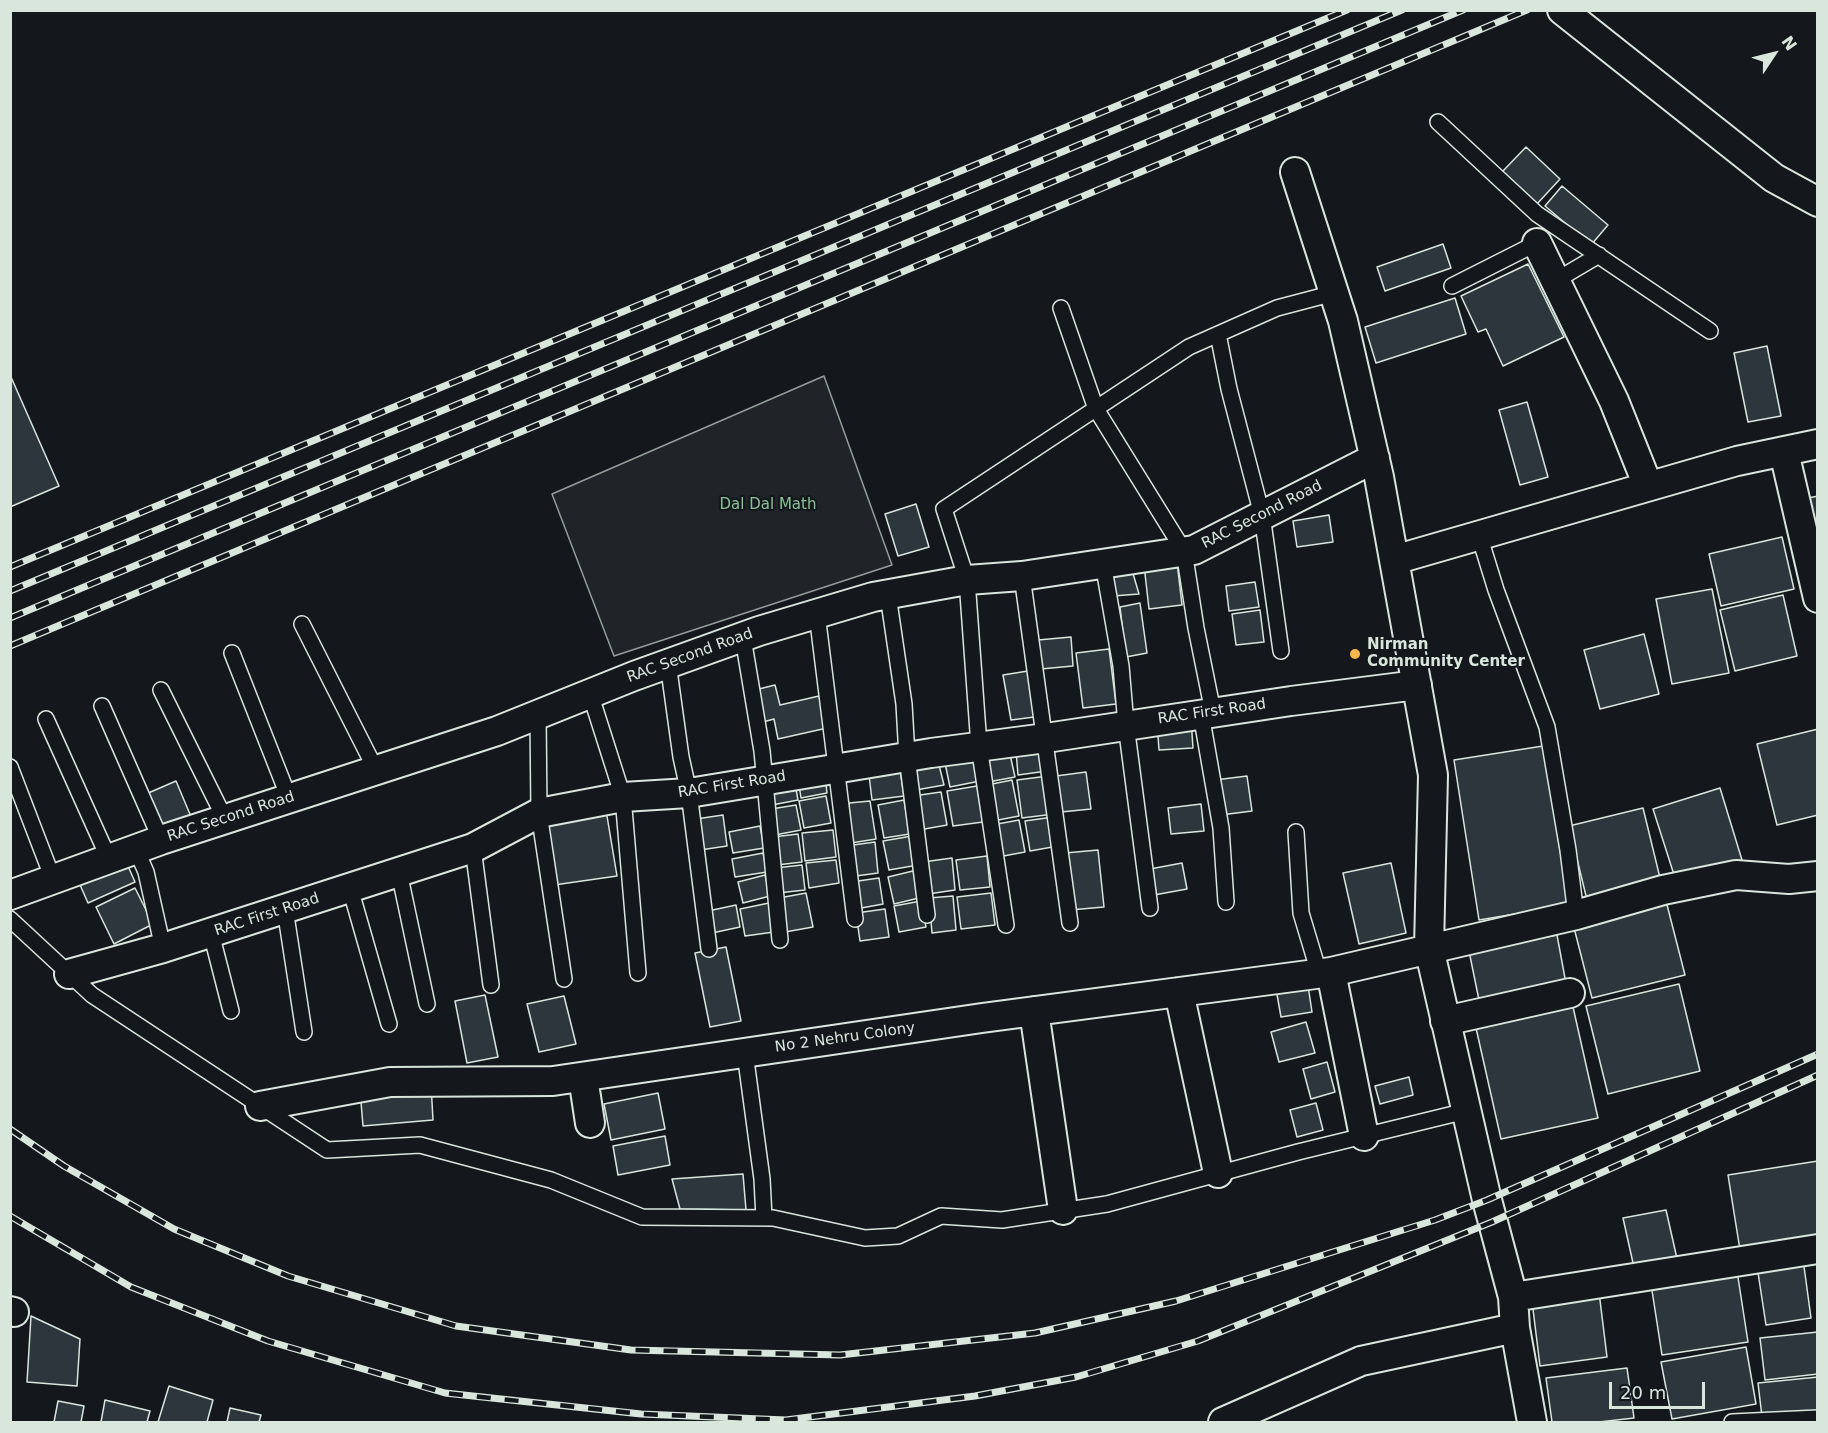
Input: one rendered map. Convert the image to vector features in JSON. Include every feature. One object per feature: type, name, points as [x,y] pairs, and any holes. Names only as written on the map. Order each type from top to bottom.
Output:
[{"type":"street","points":[[1562,10],[1774,178],[1818,202]]},
{"type":"street","points":[[1295,172],[1343,321],[1375,458],[1433,775],[1429,948],[1492,1222],[1513,1297],[1515,1328],[1532,1422]]},
{"type":"street","points":[[1537,243],[1614,402],[1648,486]]},
{"type":"street","points":[[1394,560],[1737,461],[1818,444]]},
{"type":"street","points":[[1784,452],[1818,598]]},
{"type":"street","name":"RAC Second Road","points":[[10,895],[149,844],[497,731],[668,663],[817,614],[888,594],[967,580],[1022,576],[1194,550],[1375,458]]},
{"type":"street","name":"RAC First Road","points":[[69,974],[163,948],[473,849],[539,813],[623,797],[689,793],[979,746],[1417,685]]},
{"type":"street","name":"No 2 Nehru Colony","points":[[260,1106],[390,1082],[553,1081],[1034,1011],[1325,972],[1576,915],[1663,890],[1736,875],[1789,879],[1818,876]]},
{"type":"street","points":[[1325,972],[1364,1136]]},
{"type":"street","points":[[1179,992],[1218,1173]]},
{"type":"street","points":[[1445,1021],[1570,993]]},
{"type":"street","points":[[1034,1011],[1063,1210]]},
{"type":"street","points":[[583,1077],[590,1123]]},
{"type":"street","points":[[1513,1297],[1818,1249]]},
{"type":"street","points":[[1223,1422],[1361,1361],[1515,1328]]},
{"type":"lane","points":[[1438,122],[1538,214],[1710,331]]},
{"type":"lane","points":[[1452,286],[1537,243]]},
{"type":"lane","points":[[1555,281],[1599,255]]},
{"type":"lane","points":[[1006,925],[979,746],[967,580],[944,509],[1189,347],[1277,308],[1334,293]]},
{"type":"lane","points":[[1061,308],[1096,409],[1184,551],[1221,828],[1226,902]]},
{"type":"lane","points":[[1218,334],[1229,388],[1262,515],[1281,651]]},
{"type":"lane","points":[[1479,535],[1496,590],[1546,727],[1568,850],[1576,915]]},
{"type":"lane","points":[[1103,563],[1121,666],[1126,725],[1150,909]]},
{"type":"lane","points":[[1022,576],[1070,923]]},
{"type":"lane","points":[[888,594],[904,704],[907,758],[927,915]]},
{"type":"lane","points":[[817,614],[855,919]]},
{"type":"lane","points":[[302,624],[376,770]]},
{"type":"lane","points":[[743,638],[762,751],[780,940]]},
{"type":"lane","points":[[232,653],[290,798]]},
{"type":"lane","points":[[668,663],[681,757],[689,793],[709,949]]},
{"type":"lane","points":[[161,690],[225,819]]},
{"type":"lane","points":[[590,693],[623,797],[638,973]]},
{"type":"lane","points":[[102,706],[149,844],[146,872],[163,948]]},
{"type":"lane","points":[[538,714],[539,813],[564,979]]},
{"type":"lane","points":[[46,719],[109,859]]},
{"type":"lane","points":[[10,767],[53,879]]},
{"type":"lane","points":[[1296,832],[1301,913],[1325,972]]},
{"type":"lane","points":[[473,849],[491,985]]},
{"type":"lane","points":[[399,872],[427,1004]]},
{"type":"lane","points":[[350,888],[389,1024]]},
{"type":"lane","points":[[285,909],[304,1032]]},
{"type":"lane","points":[[10,919],[92,995],[327,1150],[420,1145],[551,1180],[642,1217],[773,1218],[865,1238],[898,1236],[941,1216],[1002,1220],[1107,1204],[1218,1173],[1466,1111]]},
{"type":"lane","points":[[211,933],[231,1011]]},
{"type":"lane","points":[[745,1053],[762,1179],[764,1218]]},
{"type":"lane","points":[[1732,1422],[1818,1418]]},
{"type":"green space","name":"Dal Dal Math","points":[[824,376],[892,565],[614,656],[552,494]]},
{"type":"building","points":[[1526,147],[1560,179],[1536,205],[1502,172]]},
{"type":"building","points":[[1562,186],[1608,225],[1591,245],[1545,206]]},
{"type":"building","points":[[1443,244],[1451,268],[1385,291],[1377,267]]},
{"type":"building","points":[[1528,264],[1564,337],[1503,366],[1486,329],[1478,332],[1461,296]]},
{"type":"building","points":[[1455,298],[1466,334],[1376,363],[1365,327]]},
{"type":"building","points":[[1767,346],[1781,416],[1748,422],[1734,353]]},
{"type":"building","points":[[10,378],[59,486],[10,507]]},
{"type":"building","points":[[1527,402],[1548,477],[1520,485],[1499,410]]},
{"type":"building","points":[[1818,496],[1818,555],[1799,500]]},
{"type":"building","points":[[916,504],[929,547],[898,556],[885,514]]},
{"type":"building","points":[[1329,515],[1333,542],[1297,547],[1293,521]]},
{"type":"building","points":[[1782,537],[1794,589],[1721,606],[1709,554]]},
{"type":"building","points":[[1177,562],[1182,605],[1149,609],[1144,565]]},
{"type":"building","points":[[1132,570],[1139,594],[1113,596],[1112,571]]},
{"type":"building","points":[[1255,582],[1259,607],[1229,611],[1226,586]]},
{"type":"building","points":[[1712,589],[1729,673],[1672,684],[1656,599]]},
{"type":"building","points":[[1783,595],[1797,656],[1735,671],[1720,610]]},
{"type":"building","points":[[1140,603],[1147,653],[1126,657],[1120,607]]},
{"type":"building","points":[[1260,610],[1264,642],[1236,645],[1232,614]]},
{"type":"building","points":[[1644,634],[1659,694],[1600,709],[1584,650]]},
{"type":"building","points":[[1071,637],[1073,666],[1041,669],[1038,640]]},
{"type":"building","points":[[1109,649],[1116,704],[1083,708],[1076,653]]},
{"type":"building","points":[[1034,670],[1042,716],[1011,720],[1003,675]]},
{"type":"building","points":[[775,685],[780,705],[819,696],[827,728],[778,739],[774,719],[763,722],[755,690]]},
{"type":"building","points":[[1191,719],[1193,748],[1159,750],[1157,722]]},
{"type":"building","points":[[1818,729],[1818,815],[1777,825],[1757,744]]},
{"type":"building","points":[[1543,746],[1569,905],[1479,920],[1454,760]]},
{"type":"building","points":[[1044,747],[1047,771],[1018,775],[1016,751]]},
{"type":"building","points":[[1009,750],[1015,777],[988,782],[984,753]]},
{"type":"building","points":[[974,752],[980,781],[950,787],[944,758]]},
{"type":"building","points":[[937,757],[944,785],[916,790],[911,762]]},
{"type":"building","points":[[899,763],[904,796],[872,800],[868,767]]},
{"type":"building","points":[[1086,772],[1091,809],[1061,812],[1056,776]]},
{"type":"building","points":[[825,775],[827,793],[801,798],[798,779]]},
{"type":"building","points":[[1048,776],[1054,814],[1022,818],[1017,780]]},
{"type":"building","points":[[1247,776],[1252,811],[1221,815],[1215,780]]},
{"type":"building","points":[[794,778],[798,800],[772,805],[767,783]]},
{"type":"building","points":[[1012,780],[1019,816],[993,821],[987,785]]},
{"type":"building","points":[[176,781],[192,819],[163,832],[146,794]]},
{"type":"building","points":[[977,786],[983,822],[953,826],[947,791]]},
{"type":"building","points":[[1720,788],[1742,860],[1676,881],[1653,809]]},
{"type":"building","points":[[941,792],[947,825],[919,830],[913,796]]},
{"type":"building","points":[[826,796],[831,823],[804,828],[799,801]]},
{"type":"building","points":[[904,800],[910,834],[884,838],[878,805]]},
{"type":"building","points":[[870,801],[876,839],[851,843],[849,803]]},
{"type":"building","points":[[1201,804],[1204,831],[1171,834],[1168,808]]},
{"type":"building","points":[[796,805],[801,830],[775,835],[771,809]]},
{"type":"building","points":[[1643,808],[1661,882],[1587,900],[1569,826]]},
{"type":"building","points":[[606,810],[617,876],[554,885],[543,820]]},
{"type":"building","points":[[723,815],[727,846],[700,850],[696,819]]},
{"type":"building","points":[[1053,817],[1058,846],[1030,851],[1025,821]]},
{"type":"building","points":[[1019,820],[1025,852],[998,857],[992,825]]},
{"type":"building","points":[[760,826],[764,848],[733,853],[729,832]]},
{"type":"building","points":[[833,830],[836,857],[805,861],[802,833]]},
{"type":"building","points":[[798,834],[802,862],[777,865],[773,837]]},
{"type":"building","points":[[912,836],[918,865],[889,870],[883,841]]},
{"type":"building","points":[[875,842],[878,873],[856,876],[853,845]]},
{"type":"building","points":[[1098,850],[1104,907],[1070,910],[1065,853]]},
{"type":"building","points":[[763,853],[767,872],[735,877],[732,859]]},
{"type":"building","points":[[987,856],[990,887],[960,890],[956,860]]},
{"type":"building","points":[[124,857],[135,882],[88,903],[77,878]]},
{"type":"building","points":[[952,858],[955,890],[928,894],[923,862]]},
{"type":"building","points":[[836,860],[839,883],[809,888],[806,863]]},
{"type":"building","points":[[1182,863],[1187,889],[1154,895],[1150,869]]},
{"type":"building","points":[[1391,863],[1406,933],[1359,944],[1343,873]]},
{"type":"building","points":[[802,865],[805,890],[778,893],[775,868]]},
{"type":"building","points":[[917,870],[923,897],[894,904],[888,877]]},
{"type":"building","points":[[765,875],[770,896],[743,903],[738,882]]},
{"type":"building","points":[[879,878],[883,904],[856,909],[851,882]]},
{"type":"building","points":[[135,888],[153,924],[114,944],[96,907]]},
{"type":"building","points":[[806,893],[813,927],[785,932],[779,898]]},
{"type":"building","points":[[991,893],[995,925],[961,929],[957,897]]},
{"type":"building","points":[[953,896],[956,930],[932,933],[929,898]]},
{"type":"building","points":[[1665,897],[1685,975],[1592,998],[1572,920]]},
{"type":"building","points":[[921,901],[926,927],[899,932],[894,906]]},
{"type":"building","points":[[769,903],[774,932],[745,936],[740,909]]},
{"type":"building","points":[[736,905],[740,927],[712,933],[708,911]]},
{"type":"building","points":[[885,909],[889,937],[860,941],[856,913]]},
{"type":"building","points":[[1557,935],[1567,989],[1480,1005],[1469,951]]},
{"type":"building","points":[[726,947],[741,1021],[710,1027],[695,953]]},
{"type":"building","points":[[1307,979],[1312,1012],[1281,1017],[1275,983]]},
{"type":"building","points":[[1679,984],[1700,1071],[1608,1094],[1586,1006]]},
{"type":"building","points":[[485,995],[498,1057],[467,1063],[455,1001]]},
{"type":"building","points":[[564,996],[576,1044],[539,1052],[527,1004]]},
{"type":"building","points":[[1573,1007],[1598,1118],[1501,1139],[1476,1028]]},
{"type":"building","points":[[1306,1022],[1315,1053],[1279,1062],[1271,1032]]},
{"type":"building","points":[[1327,1062],[1335,1092],[1311,1099],[1303,1069]]},
{"type":"building","points":[[1409,1077],[1413,1095],[1380,1104],[1375,1086]]},
{"type":"building","points":[[431,1084],[433,1120],[363,1126],[360,1090]]},
{"type":"building","points":[[658,1093],[665,1129],[611,1140],[604,1104]]},
{"type":"building","points":[[1316,1103],[1323,1130],[1297,1137],[1290,1110]]},
{"type":"building","points":[[665,1136],[670,1165],[618,1175],[613,1146]]},
{"type":"building","points":[[1818,1161],[1818,1238],[1740,1250],[1728,1175]]},
{"type":"building","points":[[743,1174],[746,1210],[680,1209],[672,1179]]},
{"type":"building","points":[[1666,1210],[1678,1263],[1635,1272],[1623,1218]]},
{"type":"building","points":[[1803,1259],[1811,1318],[1766,1325],[1757,1266]]},
{"type":"building","points":[[1737,1271],[1748,1342],[1662,1355],[1651,1284]]},
{"type":"building","points":[[1599,1292],[1607,1357],[1540,1366],[1532,1301]]},
{"type":"building","points":[[31,1316],[80,1339],[77,1386],[27,1382]]},
{"type":"building","points":[[1818,1332],[1818,1374],[1765,1380],[1760,1338]]},
{"type":"building","points":[[1746,1347],[1756,1404],[1672,1419],[1661,1362]]},
{"type":"building","points":[[1627,1368],[1634,1418],[1599,1422],[1552,1422],[1546,1378]]},
{"type":"building","points":[[1818,1377],[1818,1411],[1762,1417],[1758,1383]]},
{"type":"building","points":[[169,1386],[213,1400],[207,1422],[158,1422]]},
{"type":"building","points":[[105,1400],[150,1411],[147,1422],[101,1422]]},
{"type":"building","points":[[58,1401],[84,1406],[81,1422],[54,1422]]},
{"type":"building","points":[[230,1408],[261,1415],[259,1422],[227,1422]]},
{"type":"railway","points":[[10,567],[1347,10]]},
{"type":"railway","points":[[10,591],[1402,10]]},
{"type":"railway","points":[[10,618],[1463,10]]},
{"type":"railway","points":[[10,646],[1527,10]]},
{"type":"railway","points":[[10,1129],[64,1166],[174,1229],[288,1276],[456,1326],[631,1350],[840,1355],[1035,1333],[1176,1301],[1435,1220],[1487,1200],[1818,1054]]},
{"type":"railway","points":[[10,1216],[131,1287],[268,1341],[445,1393],[641,1414],[786,1420],[975,1396],[1076,1377],[1198,1341],[1492,1222],[1818,1075]]},
{"type":"place","name":"Nirman Community Center","points":[[1355,654]]}]
